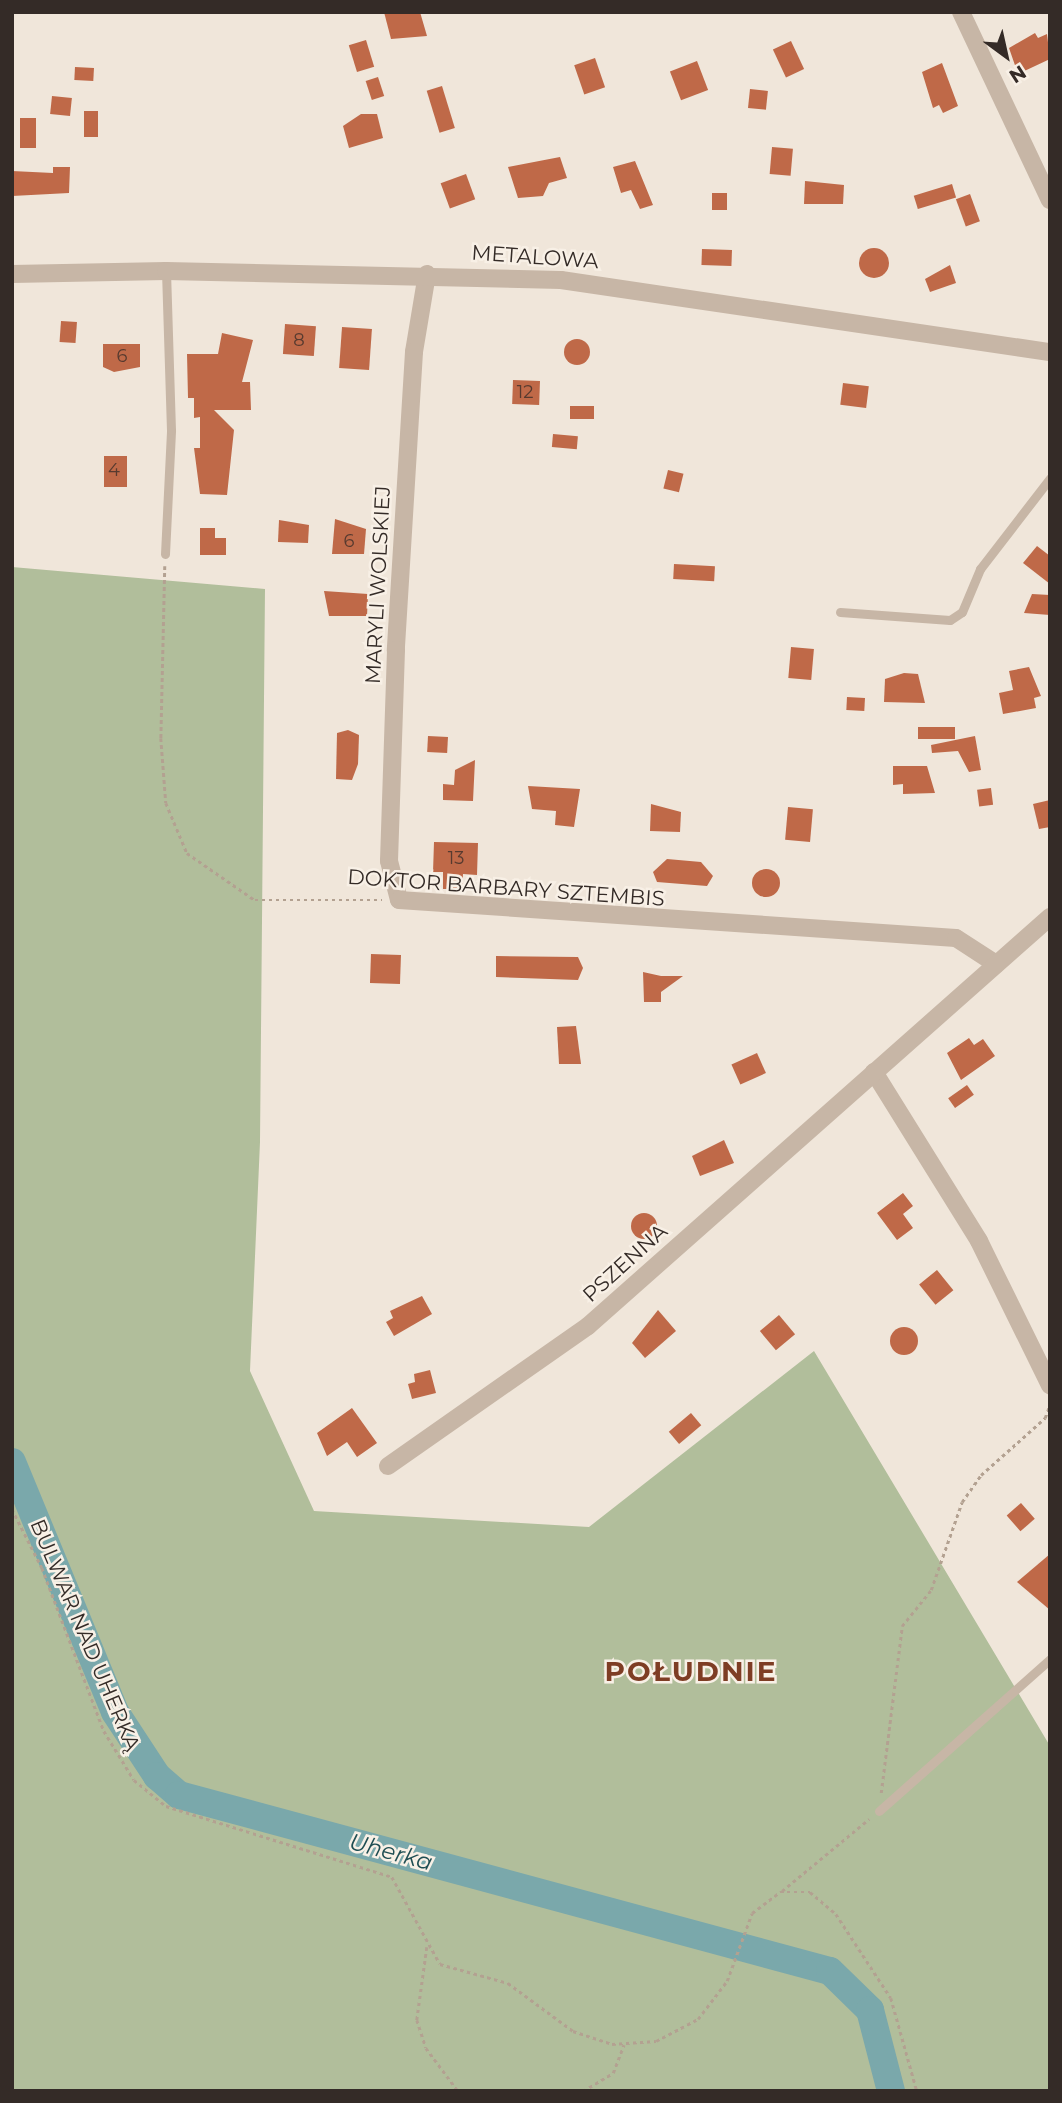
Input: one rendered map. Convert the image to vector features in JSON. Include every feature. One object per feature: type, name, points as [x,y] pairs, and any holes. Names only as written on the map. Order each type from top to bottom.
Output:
[{"type":"street","points":[[961,12],[1050,200]]},
{"type":"street","name":"METALOWA","points":[[12,274],[166,271],[427,274],[611,284],[1050,352]]},
{"type":"street","name":"MARYLI WOLSKIEJ","points":[[399,900],[389,861],[396,650],[414,352],[427,274]]},
{"type":"street","name":"DOKTOR BARBARY SZTEMBIS","points":[[399,900],[956,938],[996,964]]},
{"type":"street","name":"PSZENNA","points":[[388,1466],[588,1326],[1050,917]]},
{"type":"street","points":[[874,1072],[979,1241],[1050,1385]]},
{"type":"lane","points":[[165,554],[171,430],[166,271]]},
{"type":"lane","points":[[840,612],[950,620],[962,612],[980,569],[1050,478]]},
{"type":"lane","points":[[879,1811],[1050,1659]]},
{"type":"path","name":"DOKTOR BARBARY SZTEMBIS","points":[[165,554],[161,738],[166,803],[187,853],[255,901],[399,900]]},
{"type":"path","points":[[879,1811],[902,1626],[931,1590],[962,1502],[981,1475],[1045,1418],[1050,1404]]},
{"type":"path","name":"BULWAR NAD UHERKĄ","points":[[12,1509],[38,1558],[104,1731],[134,1780],[166,1806],[199,1820],[391,1877],[408,1897],[427,1947],[450,1968],[522,1990],[584,2037],[624,2045],[656,2041],[698,2019],[738,1958],[752,1913],[879,1811]]},
{"type":"path","points":[[780,1892],[810,1892],[836,1914],[891,1998],[917,2091]]},
{"type":"path","points":[[427,1947],[417,2020],[426,2048],[458,2091]]},
{"type":"path","points":[[583,2091],[613,2073],[624,2045]]},
{"type":"green space","points":[[12,567],[265,589],[260,1142],[250,1371],[314,1511],[589,1527],[814,1351],[1050,1746],[1050,2091],[12,2091]]},
{"type":"building","points":[[384,12],[420,12],[427,36],[391,39]]},
{"type":"building","points":[[1035,33],[1038,38],[1047,34],[1050,59],[1018,74],[1009,48]]},
{"type":"building","points":[[366,40],[374,67],[357,72],[349,45]]},
{"type":"building","points":[[791,41],[804,69],[786,78],[773,49]]},
{"type":"building","points":[[595,58],[605,87],[584,94],[574,65]]},
{"type":"building","points":[[697,61],[708,90],[681,100],[670,71]]},
{"type":"building","points":[[942,63],[958,106],[943,113],[939,105],[933,108],[922,72]]},
{"type":"building","points":[[75,67],[94,68],[93,81],[74,80]]},
{"type":"building","points":[[378,77],[384,96],[372,100],[366,81]]},
{"type":"building","points":[[442,86],[455,128],[440,133],[427,91]]},
{"type":"building","points":[[750,89],[768,91],[766,110],[748,108]]},
{"type":"building","points":[[52,96],[72,98],[70,116],[50,114]]},
{"type":"building","points":[[84,111],[98,111],[98,137],[84,137]]},
{"type":"building","points":[[361,114],[377,114],[383,138],[349,148],[343,126]]},
{"type":"building","points":[[20,118],[36,118],[36,148],[20,148]]},
{"type":"building","points":[[772,147],[793,149],[791,176],[770,174]]},
{"type":"building","points":[[560,157],[567,178],[549,183],[543,196],[518,198],[508,167]]},
{"type":"building","points":[[635,161],[653,205],[640,209],[631,190],[621,193],[613,167]]},
{"type":"building","points":[[53,167],[70,167],[69,193],[12,196],[12,171],[53,173]]},
{"type":"building","points":[[466,174],[475,199],[450,209],[441,183]]},
{"type":"building","points":[[805,181],[844,185],[843,204],[804,204]]},
{"type":"building","points":[[952,184],[956,197],[918,209],[914,196]]},
{"type":"building","points":[[712,193],[727,193],[727,210],[712,210]]},
{"type":"building","points":[[970,194],[980,221],[966,226],[956,199]]},
{"type":"building","points":[[874,248],[885,252],[889,263],[885,274],[874,278],[863,274],[859,263],[863,252]]},
{"type":"building","points":[[702,249],[732,250],[731,266],[701,265]]},
{"type":"building","points":[[950,265],[956,283],[930,292],[925,279]]},
{"type":"building","points":[[61,321],[77,322],[75,343],[60,342]]},
{"type":"building","points":[[285,324],[316,326],[314,356],[283,354]]},
{"type":"building","points":[[342,327],[372,329],[369,370],[339,368]]},
{"type":"building","points":[[222,333],[253,340],[242,382],[250,382],[251,410],[214,410],[234,430],[227,495],[200,494],[194,448],[200,448],[200,417],[194,418],[194,398],[188,398],[187,354],[218,354]]},
{"type":"building","points":[[577,339],[586,343],[590,352],[586,361],[577,365],[568,361],[564,352],[568,343]]},
{"type":"building","points":[[103,344],[140,344],[140,367],[114,372],[103,367]]},
{"type":"building","points":[[513,380],[540,381],[539,405],[512,404]]},
{"type":"building","points":[[843,383],[869,386],[866,408],[840,405]]},
{"type":"building","points":[[570,406],[594,406],[594,419],[570,419]]},
{"type":"building","points":[[553,434],[578,436],[577,449],[552,447]]},
{"type":"building","points":[[104,456],[127,456],[127,487],[104,487]]},
{"type":"building","points":[[668,470],[684,474],[679,492],[663,488]]},
{"type":"building","points":[[335,519],[366,529],[364,554],[332,554]]},
{"type":"building","points":[[279,520],[309,525],[308,543],[278,542]]},
{"type":"building","points":[[200,528],[215,528],[215,538],[226,538],[226,555],[200,555]]},
{"type":"building","points":[[1037,546],[1050,556],[1050,584],[1023,563]]},
{"type":"building","points":[[674,564],[715,566],[714,581],[673,579]]},
{"type":"building","points":[[324,591],[368,594],[367,616],[329,616]]},
{"type":"building","points":[[1032,594],[1050,595],[1050,615],[1024,613]]},
{"type":"building","points":[[791,647],[814,649],[811,680],[788,678]]},
{"type":"building","points":[[1029,667],[1041,696],[1034,698],[1036,708],[1003,714],[999,693],[1013,690],[1009,671]]},
{"type":"building","points":[[904,673],[918,674],[925,703],[884,702],[885,679]]},
{"type":"building","points":[[847,697],[865,698],[864,711],[846,710]]},
{"type":"building","points":[[918,727],[955,727],[955,739],[918,739]]},
{"type":"building","points":[[348,730],[359,735],[358,764],[352,780],[336,779],[337,733]]},
{"type":"building","points":[[428,736],[448,737],[447,753],[427,752]]},
{"type":"building","points":[[975,736],[981,770],[969,772],[958,751],[932,753],[931,745]]},
{"type":"building","points":[[475,760],[473,801],[443,800],[443,784],[454,785],[455,770]]},
{"type":"building","points":[[893,766],[927,766],[935,793],[903,794],[903,784],[893,785]]},
{"type":"building","points":[[528,786],[580,789],[574,827],[555,825],[556,811],[532,809]]},
{"type":"building","points":[[991,788],[993,805],[979,807],[977,790]]},
{"type":"building","points":[[1050,800],[1050,827],[1039,829],[1033,804]]},
{"type":"building","points":[[651,804],[681,812],[680,832],[650,831]]},
{"type":"building","points":[[788,807],[813,809],[810,842],[785,840]]},
{"type":"building","points":[[434,842],[478,843],[477,875],[463,874],[462,889],[443,889],[443,872],[433,872]]},
{"type":"building","points":[[667,859],[701,862],[713,876],[707,886],[657,882],[653,872]]},
{"type":"building","points":[[766,869],[776,873],[780,883],[776,893],[766,897],[756,893],[752,883],[756,873]]},
{"type":"building","points":[[371,954],[401,955],[400,984],[370,983]]},
{"type":"building","points":[[496,956],[578,957],[583,968],[578,980],[496,977]]},
{"type":"building","points":[[643,972],[661,976],[683,976],[661,992],[661,1002],[644,1002]]},
{"type":"building","points":[[576,1026],[581,1064],[559,1064],[557,1027]]},
{"type":"building","points":[[969,1038],[974,1045],[983,1039],[995,1056],[961,1080],[947,1053]]},
{"type":"building","points":[[757,1053],[766,1073],[740,1084],[731,1064]]},
{"type":"building","points":[[967,1085],[974,1095],[955,1108],[948,1098]]},
{"type":"building","points":[[724,1140],[734,1163],[700,1176],[692,1156]]},
{"type":"building","points":[[903,1193],[913,1206],[903,1214],[913,1228],[897,1240],[877,1213]]},
{"type":"building","points":[[644,1213],[653,1217],[657,1226],[653,1235],[644,1239],[635,1235],[631,1226],[635,1217]]},
{"type":"building","points":[[937,1270],[953,1290],[935,1305],[919,1284]]},
{"type":"building","points":[[422,1296],[432,1314],[394,1336],[386,1322],[393,1318],[390,1311]]},
{"type":"building","points":[[658,1310],[676,1331],[645,1358],[632,1343]]},
{"type":"building","points":[[779,1315],[795,1334],[776,1350],[760,1331]]},
{"type":"building","points":[[904,1327],[914,1331],[918,1341],[914,1351],[904,1355],[894,1351],[890,1341],[894,1331]]},
{"type":"building","points":[[430,1370],[436,1393],[412,1399],[408,1384],[415,1382],[414,1374]]},
{"type":"building","points":[[352,1408],[377,1443],[357,1457],[347,1442],[327,1456],[317,1433]]},
{"type":"building","points":[[691,1413],[701,1425],[679,1444],[669,1432]]},
{"type":"building","points":[[1021,1503],[1035,1519],[1020,1531],[1007,1515]]},
{"type":"building","points":[[1050,1554],[1050,1610],[1017,1582]]},
{"type":"waterway","name":"Uherka","points":[[12,1462],[115,1712],[157,1776],[179,1795],[830,1971],[870,2010],[891,2091]]},
{"type":"district","name":"POŁUDNIE","points":[[691,1671]]}]
